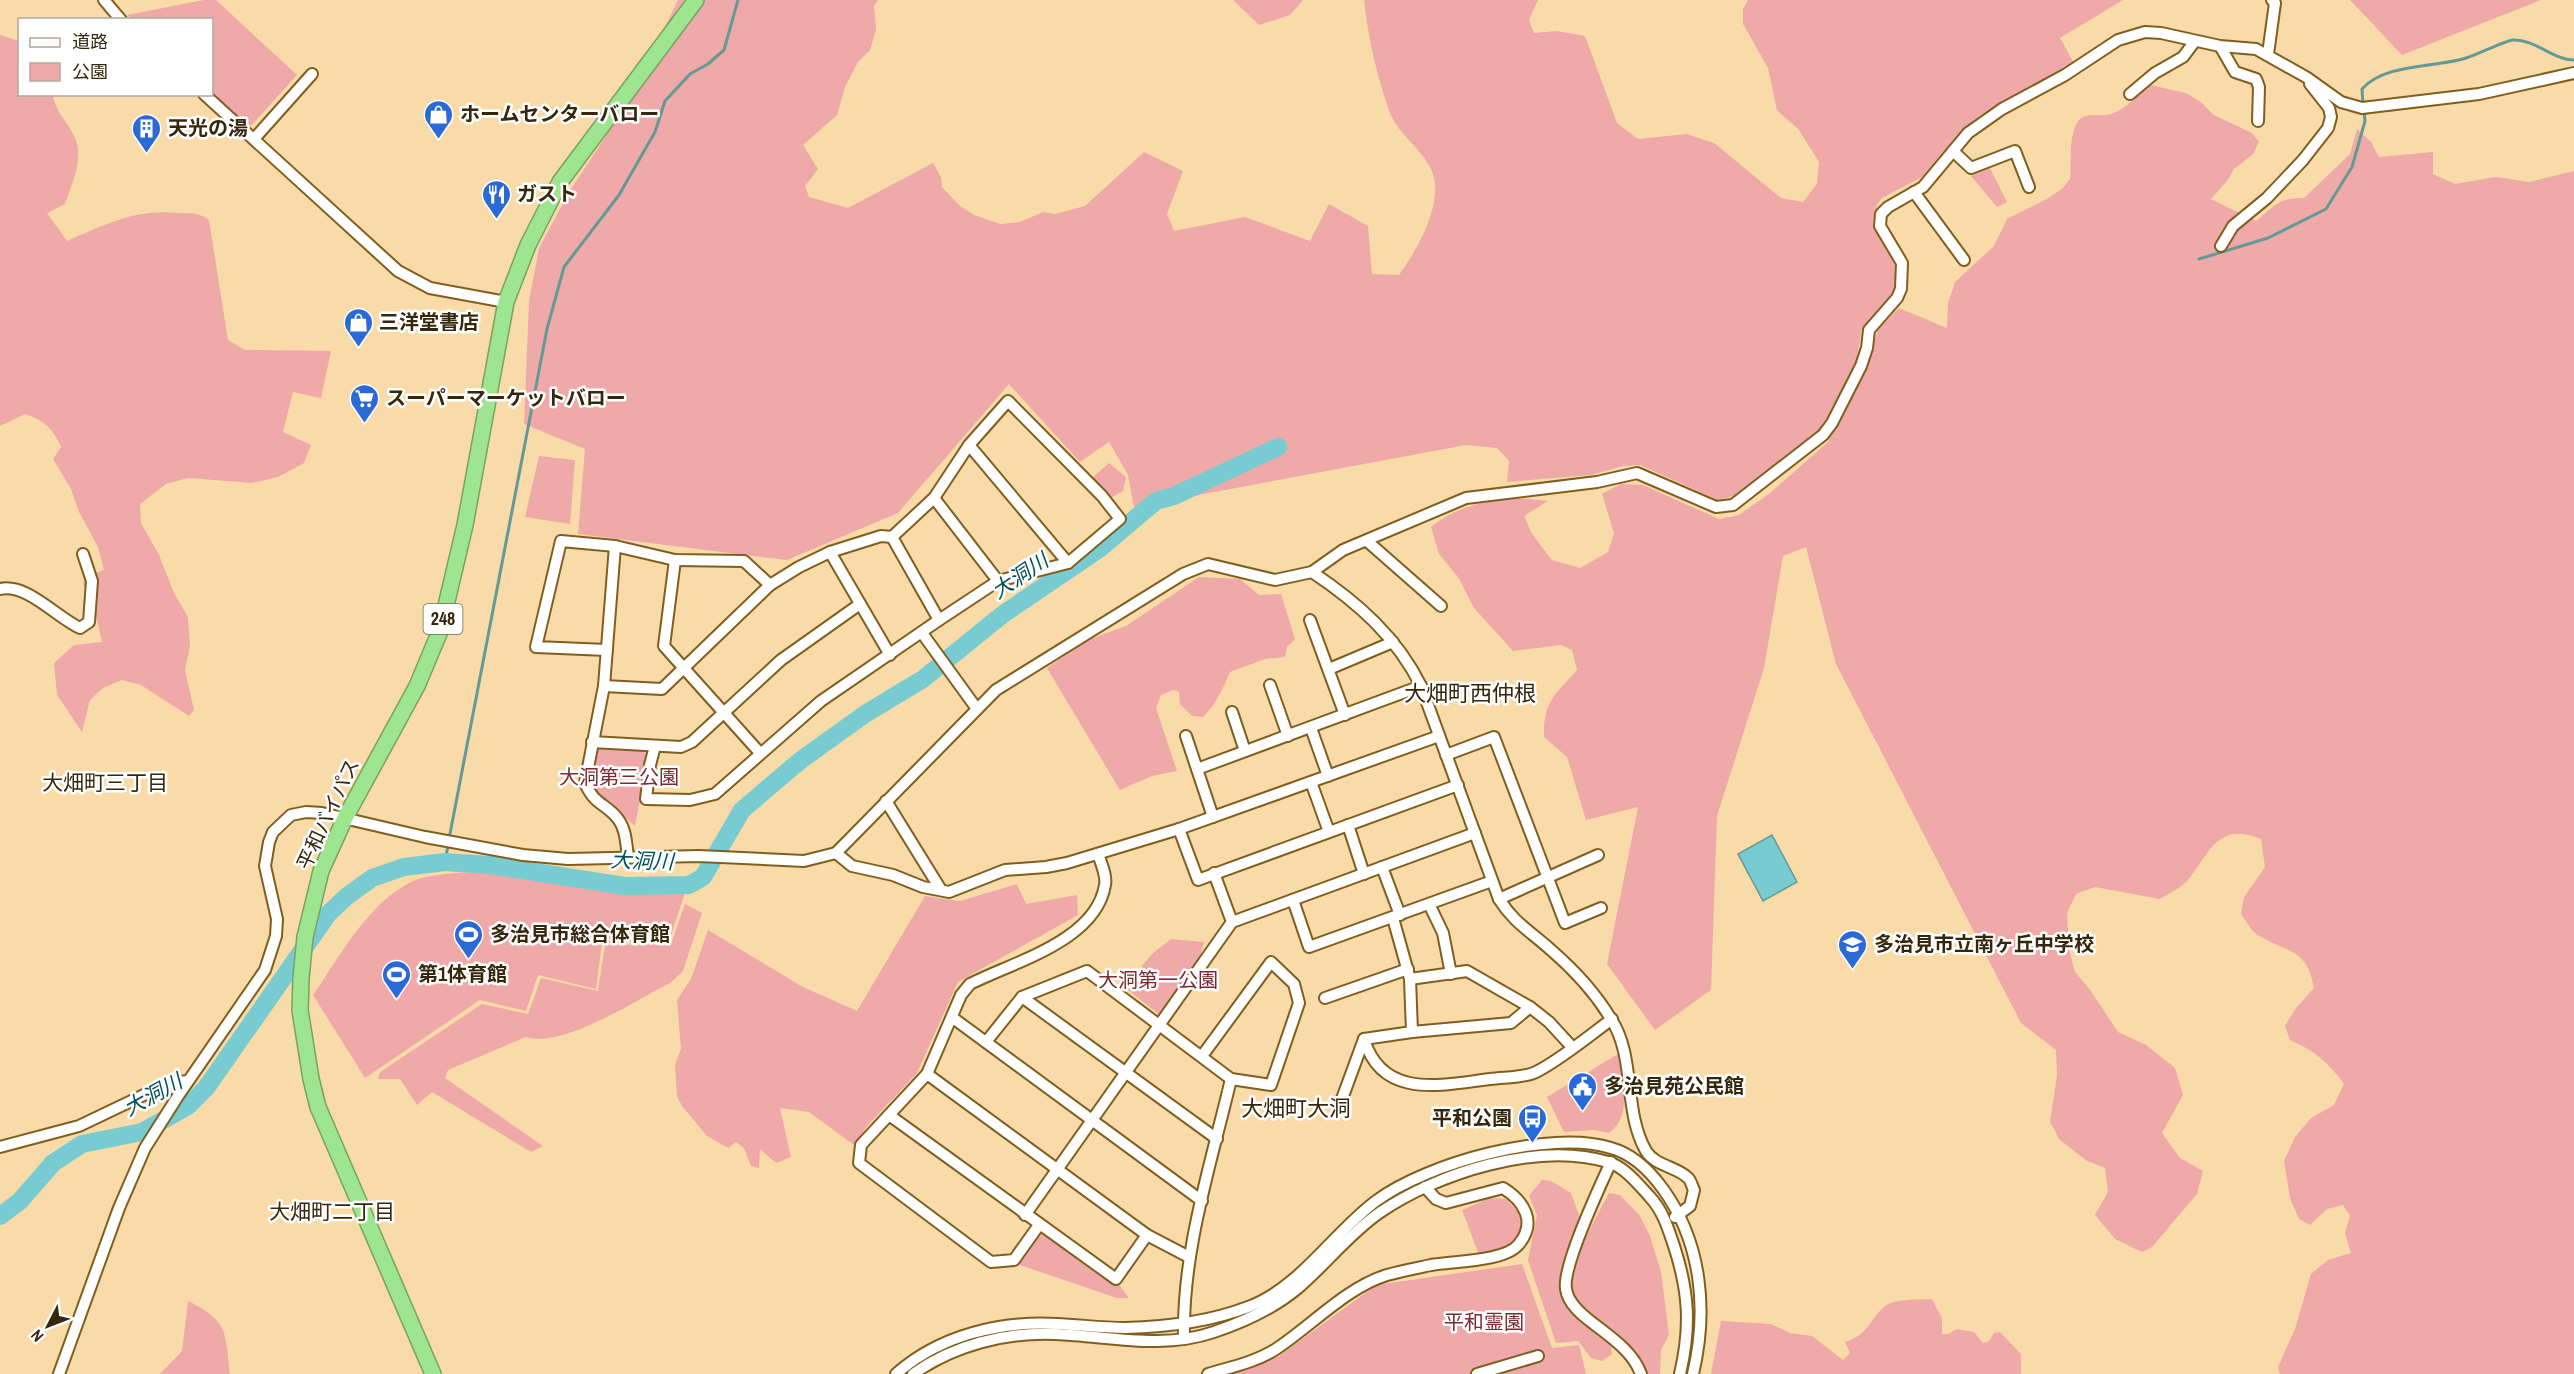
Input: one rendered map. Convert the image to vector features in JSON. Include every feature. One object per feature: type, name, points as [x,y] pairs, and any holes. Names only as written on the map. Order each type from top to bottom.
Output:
[{"type":"highway","name":"248","points":[[506,302],[528,245],[560,182],[696,0]]},
{"type":"highway","name":"平和バイパス","points":[[433,1374],[318,1107],[300,1010],[301,978],[311,913],[321,871],[345,818],[417,686],[440,631],[465,525],[506,302]]},
{"type":"street","points":[[2268,54],[2275,3],[2272,0]]},
{"type":"street","points":[[106,3],[119,18]]},
{"type":"street","points":[[59,1374],[119,1208],[145,1148],[265,970],[276,936],[277,919],[265,866],[268,842],[273,832],[291,815],[306,812],[345,818],[425,837],[523,855],[568,859],[699,856],[804,861],[836,853],[996,690],[1183,574],[1208,564],[1275,580],[1312,572],[1343,550],[1466,498],[1597,482],[1631,473],[1638,473],[1716,507],[1733,505],[1810,447],[1832,423],[1861,366],[1867,348],[1869,330],[1897,298],[1901,289],[1902,263],[1880,225],[1881,214],[1887,207],[1923,187],[1968,133],[2002,109],[2066,75],[2118,40],[2153,33],[2220,46],[2256,49],[2306,77],[2340,102],[2362,108],[2479,94],[2574,73]]},
{"type":"street","points":[[2130,94],[2155,73],[2183,57],[2195,41]]},
{"type":"street","points":[[2220,46],[2235,72],[2256,80],[2259,87],[2258,121]]},
{"type":"street","points":[[254,139],[312,75]]},
{"type":"street","points":[[2221,246],[2233,226],[2274,190],[2303,160],[2328,128],[2331,117],[2329,108],[2312,89],[2306,77]]},
{"type":"street","points":[[206,96],[398,271],[430,288],[506,302]]},
{"type":"street","points":[[1953,152],[1971,168],[2015,151],[2029,187]]},
{"type":"street","points":[[1914,192],[1964,260]]},
{"type":"street","points":[[604,686],[662,689],[770,585],[830,552],[881,536],[892,537],[934,498],[969,445],[1008,401],[1102,496],[1120,519],[1068,563],[998,581],[939,620],[821,701],[715,794],[690,800],[646,799],[655,746]]},
{"type":"street","points":[[969,445],[1068,563]]},
{"type":"street","points":[[934,498],[998,581]]},
{"type":"street","points":[[892,537],[939,620]]},
{"type":"street","points":[[607,650],[536,647],[561,541],[615,546],[675,560],[744,561],[770,585]]},
{"type":"street","points":[[1367,541],[1441,606]]},
{"type":"street","points":[[615,546],[604,686],[585,783],[590,796],[618,818],[625,833],[628,856]]},
{"type":"street","points":[[830,552],[890,655]]},
{"type":"street","points":[[0,589],[12,586],[34,598],[64,621],[80,628],[89,622],[92,581],[83,554]]},
{"type":"street","points":[[675,560],[664,646],[760,753]]},
{"type":"street","points":[[1312,572],[1360,608],[1409,661],[1421,686],[1499,899],[1511,917],[1551,950],[1582,982],[1612,1019],[1621,1042],[1638,1134],[1647,1153],[1666,1167],[1688,1178],[1694,1190],[1690,1206],[1667,1224]]},
{"type":"street","points":[[592,742],[681,747],[692,742],[781,660],[860,604]]},
{"type":"street","points":[[1310,620],[1345,715]]},
{"type":"street","points":[[922,633],[977,709]]},
{"type":"street","points":[[1329,669],[1393,642]]},
{"type":"street","points":[[1270,685],[1288,736]]},
{"type":"street","points":[[1197,769],[1421,686]]},
{"type":"street","points":[[1232,712],[1245,751]]},
{"type":"street","points":[[1311,728],[1328,776]]},
{"type":"street","points":[[1186,736],[1213,817]]},
{"type":"street","points":[[836,853],[852,866],[893,875],[923,887],[949,892],[1005,870],[1046,867],[1179,829],[1438,736]]},
{"type":"street","points":[[1446,755],[1494,736],[1565,923],[1601,908]]},
{"type":"street","points":[[1311,782],[1329,832]]},
{"type":"street","points":[[1179,829],[1198,880],[1458,785]]},
{"type":"street","points":[[886,801],[941,890]]},
{"type":"street","points":[[1348,825],[1364,874]]},
{"type":"street","points":[[1025,1215],[1232,922],[1475,833]]},
{"type":"street","points":[[1039,1225],[1014,1260],[991,1262],[859,1163],[861,1145],[927,1074],[961,995],[970,984],[1050,947],[1095,913],[1106,883],[1098,854]]},
{"type":"street","points":[[1499,899],[1598,855]]},
{"type":"street","points":[[1382,867],[1397,917],[1409,974],[1412,1032]]},
{"type":"street","points":[[1214,873],[1232,922]]},
{"type":"street","points":[[1293,900],[1310,947],[1397,917],[1492,880]]},
{"type":"street","points":[[1429,904],[1443,933],[1451,974]]},
{"type":"street","points":[[986,1042],[1022,997],[1087,972],[1231,1079],[1271,1085],[1299,1003],[1294,984],[1271,962],[1202,1056]]},
{"type":"street","points":[[1325,998],[1409,974],[1451,974],[1467,971],[1530,1007],[1549,1022],[1572,1047]]},
{"type":"street","points":[[1022,997],[1217,1139]]},
{"type":"street","points":[[1364,1039],[1511,1023],[1520,1018],[1530,1007]]},
{"type":"street","points":[[953,1018],[1202,1201]]},
{"type":"street","points":[[1364,1039],[1368,1052],[1382,1068],[1397,1080],[1414,1086],[1534,1074],[1612,1019]]},
{"type":"street","points":[[1339,1107],[1364,1039]]},
{"type":"street","points":[[927,1074],[1147,1236],[1189,1257]]},
{"type":"street","points":[[1184,1340],[1183,1304],[1189,1257],[1231,1079]]},
{"type":"street","points":[[0,1147],[79,1126],[169,1083],[188,1081]]},
{"type":"street","points":[[889,1114],[1116,1279],[1147,1236]]},
{"type":"street","points":[[896,1374],[930,1351],[956,1339],[981,1330],[1006,1325],[1056,1324],[1123,1328],[1184,1324],[1250,1306],[1273,1294],[1298,1274],[1353,1220],[1378,1199],[1400,1186],[1454,1162],[1505,1150],[1582,1143],[1610,1147],[1628,1155],[1648,1170],[1679,1214],[1695,1258],[1701,1290],[1700,1345],[1693,1374]]},
{"type":"street","points":[[913,1374],[928,1363],[955,1351],[979,1342],[1006,1336],[1055,1334],[1121,1341],[1184,1340],[1213,1333],[1272,1306],[1298,1288],[1378,1214],[1425,1187],[1471,1169],[1514,1160],[1549,1156],[1580,1157],[1611,1162],[1633,1179],[1657,1204],[1667,1224],[1687,1294],[1686,1350],[1680,1374]]},
{"type":"street","points":[[1611,1162],[1591,1204],[1569,1267],[1566,1290],[1580,1314],[1626,1350],[1638,1365],[1641,1374]]},
{"type":"street","points":[[1208,1374],[1251,1361],[1275,1350],[1365,1284],[1386,1276],[1431,1265],[1498,1256],[1518,1246],[1528,1231],[1527,1211],[1516,1197],[1503,1188],[1446,1203],[1436,1199],[1425,1187]]},
{"type":"street","points":[[1477,1374],[1538,1356]]},
{"type":"green space","points":[[204,0],[216,0],[297,75],[249,128],[213,94],[213,18],[132,18],[127,15]]},
{"type":"green space","points":[[678,0],[878,0],[874,6],[876,30],[870,50],[858,62],[845,87],[837,115],[803,145],[818,169],[805,186],[809,197],[848,208],[933,163],[941,177],[942,187],[960,206],[974,215],[1000,224],[1020,222],[1043,212],[1055,214],[1085,206],[1144,152],[1183,171],[1167,214],[1174,231],[1245,217],[1310,241],[1329,204],[1368,226],[1372,274],[1399,275],[1414,252],[1427,225],[1435,196],[1435,182],[1427,161],[1398,128],[1390,113],[1374,57],[1364,0],[1538,0],[1529,20],[1534,33],[1557,31],[1585,36],[1617,123],[1638,139],[1687,134],[1714,143],[1781,198],[1803,202],[1817,184],[1819,162],[1799,130],[1777,110],[1768,68],[1743,24],[1743,9],[1748,0],[2123,0],[2060,38],[2075,65],[1982,114],[1958,134],[1922,177],[1882,198],[1877,205],[1874,218],[1896,268],[1895,289],[1887,303],[1861,331],[1857,360],[1833,409],[1818,431],[1805,445],[1738,495],[1718,500],[1640,465],[1623,466],[1591,475],[1507,482],[1509,461],[1497,448],[1466,445],[1134,507],[1128,475],[1109,442],[1080,462],[1009,384],[898,513],[787,560],[578,534],[585,449],[524,424],[529,301],[539,248],[569,192],[629,101]]},
{"type":"green space","points":[[1233,0],[1303,0],[1290,15],[1259,25]]},
{"type":"green space","points":[[2350,0],[2541,0],[2402,55]]},
{"type":"green space","points":[[0,35],[18,41],[18,96],[53,96],[54,102],[72,131],[77,144],[77,167],[65,204],[47,213],[67,241],[121,219],[148,213],[191,213],[202,216],[209,220],[228,340],[245,350],[331,351],[321,398],[293,392],[283,432],[311,445],[304,463],[278,477],[252,483],[188,478],[166,484],[140,504],[141,523],[188,617],[190,646],[185,670],[194,710],[189,716],[141,685],[122,680],[103,688],[90,700],[82,732],[57,695],[54,663],[74,645],[102,642],[96,615],[83,584],[85,577],[104,570],[98,547],[79,512],[71,489],[53,459],[61,447],[55,435],[42,422],[25,414],[0,426]]},
{"type":"green space","points":[[2150,85],[2186,93],[2201,102],[2214,115],[2252,133],[2259,142],[2253,154],[2234,169],[2211,199],[2256,221],[2282,201],[2304,198],[2350,154],[2357,129],[2371,142],[2379,157],[2433,152],[2433,174],[2455,184],[2496,177],[2529,182],[2574,171],[2574,1374],[2280,1374],[2278,1367],[2295,1329],[2311,1274],[2328,1260],[2351,1253],[2345,1233],[2350,1216],[2343,1205],[2327,1209],[2310,1225],[2299,1219],[2290,1198],[2284,1161],[2295,1137],[2311,1118],[2334,1105],[2344,1084],[2320,1058],[2290,1040],[2285,1026],[2296,1008],[2314,988],[2307,966],[2301,959],[2256,934],[2241,914],[2244,897],[2265,867],[2261,839],[2246,834],[2224,837],[2216,843],[2185,883],[2160,899],[2095,887],[2076,894],[2067,913],[2069,949],[2075,972],[2091,991],[2118,1032],[2146,1045],[2175,1068],[2183,1095],[2162,1133],[2180,1158],[2203,1171],[2197,1194],[2152,1247],[2142,1252],[2115,1239],[2095,1215],[2108,1192],[2105,1168],[2087,1161],[2059,1139],[2050,1122],[2057,1075],[2056,1050],[2021,1023],[1836,664],[1806,547],[1783,556],[1764,668],[1717,816],[1711,990],[1655,1030],[1607,964],[1638,807],[1586,820],[1567,757],[1544,737],[1548,707],[1577,670],[1572,650],[1561,645],[1513,651],[1474,608],[1458,577],[1439,554],[1431,527],[1443,518],[1487,502],[1533,499],[1548,501],[1524,516],[1532,534],[1552,560],[1580,568],[1608,552],[1614,533],[1602,494],[1621,484],[1643,485],[1719,519],[1739,515],[1770,493],[1828,442],[1865,372],[1878,330],[1899,308],[1947,328],[1948,303],[1955,282],[1994,246],[2007,219],[2045,200],[2062,189],[2070,179],[2072,136],[2077,123],[2086,116],[2107,115],[2119,110]]},
{"type":"green space","points":[[1990,168],[2007,202],[1997,207],[1971,176]]},
{"type":"green space","points":[[539,456],[575,460],[570,524],[525,517]]},
{"type":"green space","points":[[1109,463],[1126,477],[1123,491],[1109,499],[1090,480]]},
{"type":"green space","points":[[1199,577],[1240,579],[1259,595],[1281,594],[1295,639],[1287,647],[1285,657],[1265,659],[1230,672],[1219,696],[1203,717],[1192,716],[1180,704],[1179,692],[1173,690],[1161,695],[1156,708],[1177,771],[1152,776],[1120,790],[1047,668],[1088,640],[1126,626]]},
{"type":"green space","name":"大洞第三公園","points":[[598,749],[642,749],[648,757],[635,826],[592,787]]},
{"type":"green space","name":"多治見市総合体育館","points":[[498,871],[621,889],[685,893],[669,941],[602,943],[596,989],[538,975],[526,1011],[480,1000],[365,1078],[313,995],[356,932],[381,903],[395,892],[411,882],[430,876]]},
{"type":"green space","points":[[1017,884],[1026,904],[1077,895],[1078,915],[958,982],[917,1073],[868,1125],[854,1145],[809,1112],[780,1108],[791,1157],[776,1163],[760,1149],[759,1168],[751,1166],[744,1148],[736,1142],[728,1148],[707,1136],[682,1106],[677,1096],[675,1065],[681,1049],[677,1000],[691,979],[708,930],[803,987],[857,1011],[925,896],[960,901]]},
{"type":"green space","points":[[685,904],[702,913],[683,971],[670,983],[578,1030],[541,1039],[526,1037],[448,1070],[445,1078],[543,1146],[531,1152],[432,1092],[417,1105],[400,1079],[378,1079],[380,1072],[482,1004],[528,1014],[541,978],[598,991],[605,945],[671,944]]},
{"type":"green space","name":"大洞第一公園","points":[[1171,939],[1204,942],[1199,960],[1160,1015],[1124,987],[1153,953]]},
{"type":"green space","points":[[1618,1054],[1624,1107],[1617,1126],[1609,1133],[1594,1130],[1564,1132],[1547,1097]]},
{"type":"green space","points":[[1542,1180],[1551,1181],[1571,1193],[1580,1218],[1562,1275],[1574,1312],[1611,1346],[1612,1354],[1602,1361],[1591,1358],[1578,1341],[1556,1343],[1528,1260],[1537,1215],[1529,1196]]},
{"type":"green space","points":[[1609,1193],[1620,1195],[1640,1216],[1650,1236],[1661,1272],[1669,1335],[1661,1350],[1660,1374],[1647,1374],[1630,1349],[1581,1309],[1572,1293],[1571,1282],[1578,1256]]},
{"type":"green space","points":[[1490,1198],[1506,1199],[1519,1214],[1522,1232],[1518,1239],[1504,1249],[1479,1255],[1462,1210]]},
{"type":"green space","points":[[1045,1233],[1120,1286],[1129,1298],[1117,1298],[1017,1264],[1037,1235]]},
{"type":"green space","name":"平和霊園","points":[[1522,1264],[1552,1348],[1579,1345],[1586,1374],[1231,1374],[1279,1356],[1376,1285]]},
{"type":"green space","points":[[1932,1299],[1942,1318],[1942,1334],[1948,1334],[1957,1329],[1974,1332],[1983,1343],[1989,1341],[1994,1333],[2000,1332],[2021,1354],[2021,1374],[1711,1374],[1721,1321],[1771,1324],[1790,1333],[1812,1336],[1843,1360],[1850,1353],[1845,1342],[1864,1331],[1878,1312],[1888,1304]]},
{"type":"green space","points":[[188,1301],[218,1322],[225,1338],[230,1374],[160,1374],[182,1351]]},
{"type":"water","points":[[1772,835],[1797,882],[1763,901],[1738,854]]},
{"type":"waterway","points":[[449,839],[547,329],[564,267],[619,195],[655,132],[665,101],[690,74],[708,64],[724,50],[738,0]]},
{"type":"waterway","points":[[2363,104],[2362,89],[2384,75],[2397,70],[2466,58],[2513,40],[2529,43],[2559,57],[2574,60]]},
{"type":"waterway","points":[[2199,259],[2268,238],[2326,209],[2352,167],[2365,121],[2364,111]]},
{"type":"waterway","name":"大洞川","points":[[0,1216],[20,1201],[53,1163],[82,1144],[142,1132],[188,1106],[206,1088],[328,914],[372,878],[404,867],[445,862],[490,865],[625,886],[689,885],[703,877],[742,810],[801,760],[865,714],[923,679],[1002,615],[1099,549],[1156,501],[1174,496],[1278,447]]},
{"type":"waterway","points":[[445,862],[448,845]]},
{"type":"place","name":"ホームセンターバロー","points":[[439,140]]},
{"type":"place","name":"天光の湯","points":[[147,154]]},
{"type":"place","name":"ガスト","points":[[496,220]]},
{"type":"place","name":"三洋堂書店","points":[[358,348]]},
{"type":"place","name":"スーパーマーケットバロー","points":[[365,424]]},
{"type":"place","name":"多治見市総合体育館","points":[[469,960]]},
{"type":"place","name":"多治見市立南ヶ丘中学校","points":[[1853,970]]},
{"type":"place","name":"第1体育館","points":[[397,1000]]},
{"type":"place","name":"多治見苑公民館","points":[[1583,1112]]},
{"type":"place","name":"平和公園","points":[[1533,1144]]},
{"type":"district","name":"大畑町西仲根","points":[[1470,693]]},
{"type":"district","name":"大畑町三丁目","points":[[105,783]]},
{"type":"district","name":"大畑町大洞","points":[[1296,1108]]},
{"type":"district","name":"大畑町二丁目","points":[[332,1212]]}]
